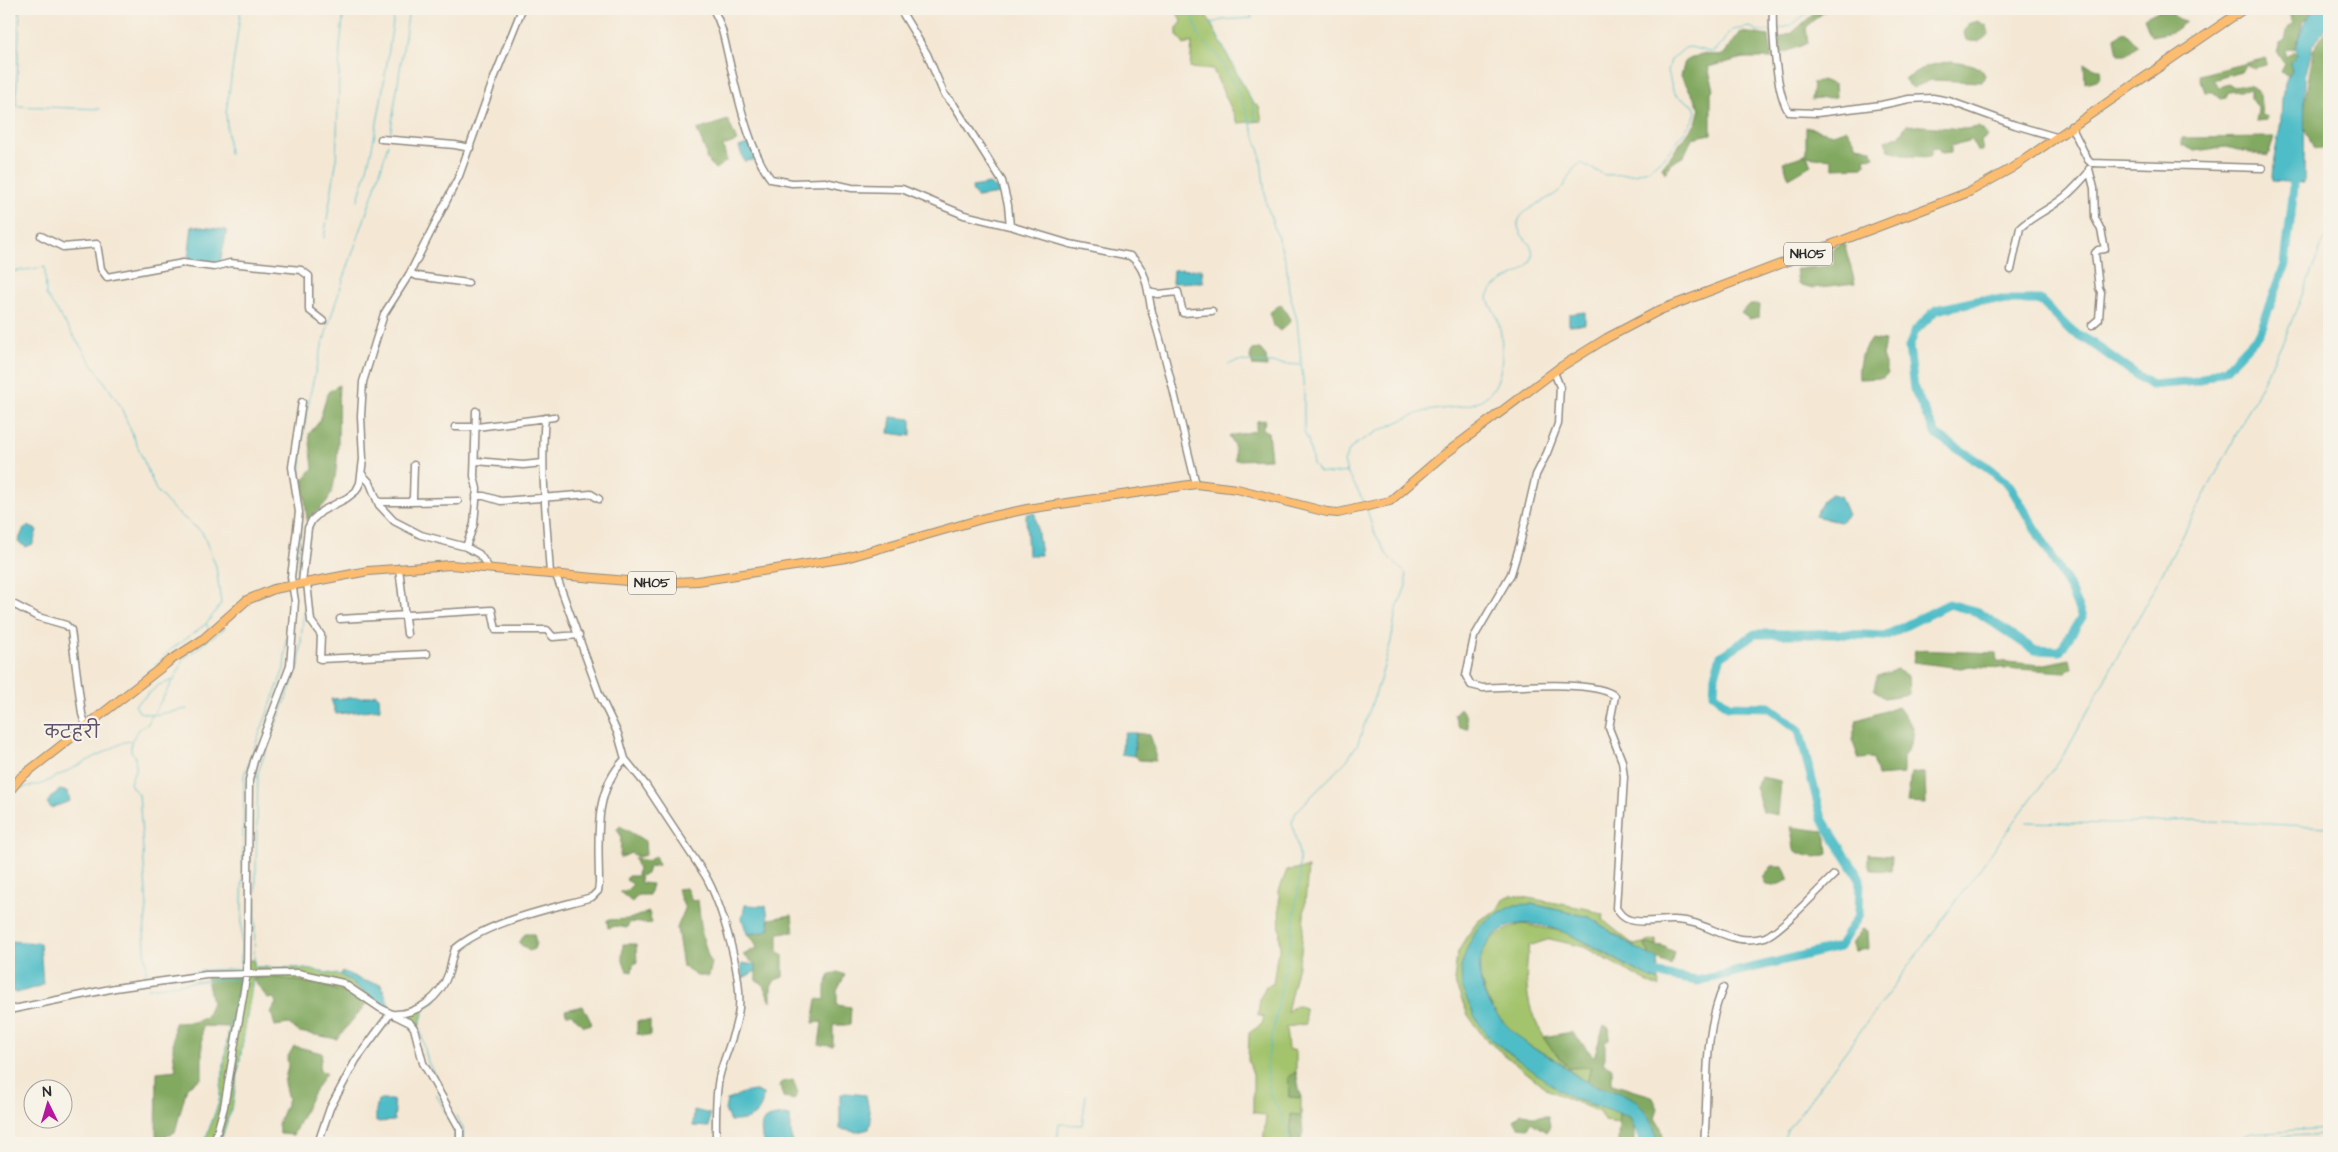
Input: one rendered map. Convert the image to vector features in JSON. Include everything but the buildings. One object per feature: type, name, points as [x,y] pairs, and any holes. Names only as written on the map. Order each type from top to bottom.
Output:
[{"type":"main road","name":"NH05","points":[[9,792],[21,777],[171,660],[202,640],[247,600],[274,589],[301,583],[399,568],[451,565],[649,583],[698,581],[742,576],[846,558],[985,518],[1028,509],[1196,484],[1237,489],[1327,512],[1338,513],[1390,501],[1441,457],[1554,372],[1607,338],[1660,310],[1968,192],[2012,168],[2244,9]]},
{"type":"street","points":[[214,1143],[224,1106],[247,973],[249,780],[254,761],[290,666],[295,601],[301,583],[308,528],[317,514],[338,504],[356,491],[363,474],[361,416],[363,382],[384,314],[410,273],[459,176],[493,81],[522,9]]},
{"type":"street","points":[[714,9],[720,21],[729,63],[752,141],[764,170],[771,179],[792,183],[825,182],[852,188],[902,189],[964,215],[1010,226],[1070,244],[1130,256],[1146,279],[1153,318],[1172,379],[1196,484]]},
{"type":"street","points":[[900,9],[915,37],[927,54],[944,94],[954,106],[1002,181],[1008,205],[1010,226]]},
{"type":"street","points":[[1773,9],[1772,23],[1780,90],[1783,102],[1789,112],[1817,113],[1881,105],[1909,99],[1933,98],[1949,101],[2015,125],[2056,137]]},
{"type":"street","points":[[2071,126],[2088,160],[2094,188],[2095,218],[2101,230],[2105,249],[2098,250],[2095,253],[2101,292],[2099,319],[2092,325]]},
{"type":"street","points":[[381,139],[455,144],[470,148]]},
{"type":"street","points":[[2088,160],[2100,164],[2262,168]]},
{"type":"street","points":[[2011,270],[2020,228],[2024,223],[2032,220],[2062,200],[2088,173],[2089,169]]},
{"type":"street","points":[[41,236],[63,247],[97,244],[101,270],[107,278],[183,263],[214,267],[230,263],[301,270],[308,276],[309,310],[323,321]]},
{"type":"street","points":[[410,273],[417,276],[468,283]]},
{"type":"street","points":[[1148,292],[1158,294],[1178,292],[1183,313],[1212,311]]},
{"type":"street","points":[[1554,372],[1560,387],[1558,424],[1536,474],[1511,574],[1474,636],[1466,676],[1471,684],[1483,688],[1579,687],[1603,689],[1615,696],[1609,728],[1622,761],[1624,777],[1616,908],[1626,919],[1638,921],[1677,920],[1707,927],[1739,940],[1765,937],[1779,928],[1834,875]]},
{"type":"street","points":[[302,402],[292,467],[298,512],[291,577],[301,583],[311,621],[321,635],[320,659],[427,654]]},
{"type":"street","points":[[466,547],[474,524],[477,489],[474,476],[476,462],[476,412]]},
{"type":"street","points":[[455,427],[477,428],[554,417]]},
{"type":"street","points":[[545,418],[543,463],[553,574],[579,634],[600,696],[618,734],[625,758],[650,791],[705,875],[713,889],[723,915],[735,967],[739,1010],[719,1078],[716,1143]]},
{"type":"street","points":[[476,462],[523,465],[543,463]]},
{"type":"street","points":[[410,502],[413,498],[414,465]]},
{"type":"street","points":[[363,474],[370,483],[384,513],[394,521],[421,535],[466,547],[479,554],[489,568]]},
{"type":"street","points":[[476,496],[484,496],[501,501],[591,494],[599,499]]},
{"type":"street","points":[[378,502],[458,501]]},
{"type":"street","points":[[399,568],[407,634]]},
{"type":"street","points":[[9,602],[38,617],[66,625],[71,630],[80,698],[86,726]]},
{"type":"street","points":[[340,619],[492,610],[496,630],[547,630],[553,637],[579,634]]},
{"type":"street","points":[[390,1014],[406,1014],[421,1007],[433,998],[449,972],[455,949],[479,933],[538,911],[592,897],[598,891],[600,884],[599,816],[609,778],[625,758]]},
{"type":"street","points":[[9,1010],[115,988],[206,975],[298,973],[343,983],[390,1014],[410,1023],[414,1028],[424,1063],[460,1130],[460,1143]]},
{"type":"street","points":[[1704,1143],[1710,1043],[1718,999],[1723,988]]},
{"type":"street","points":[[318,1143],[330,1108],[356,1060],[390,1014]]},
{"type":"green space","points":[[1175,9],[1203,9],[1252,102],[1259,106],[1262,121],[1238,123],[1213,70],[1190,68],[1192,42],[1184,45],[1177,35],[1177,28],[1182,22]]},
{"type":"green space","points":[[1819,9],[1828,9],[1806,28],[1808,43],[1778,55],[1779,38],[1792,33]]},
{"type":"green space","points":[[2162,9],[2168,9],[2179,20],[2186,22],[2172,32],[2151,36],[2144,18]]},
{"type":"green space","points":[[2294,9],[2312,9],[2312,14],[2302,22],[2296,48],[2284,50],[2286,57],[2294,51],[2297,55],[2292,71],[2288,75],[2281,72],[2285,64],[2277,52],[2280,43],[2285,40],[2288,28],[2293,23],[2289,14]]},
{"type":"green space","points":[[1978,21],[1987,26],[1989,33],[1979,41],[1966,40],[1964,33],[1968,24]]},
{"type":"green space","points":[[2329,26],[2329,132],[2325,147],[2314,150],[2303,124],[2305,102],[2313,51]]},
{"type":"green space","points":[[2124,31],[2138,46],[2126,55],[2118,55],[2115,38]]},
{"type":"green space","points":[[1741,32],[1769,36],[1772,58],[1744,58],[1708,67],[1714,89],[1711,92],[1711,134],[1692,138],[1684,156],[1670,164],[1665,173],[1662,167],[1696,123],[1700,108],[1681,76],[1685,61],[1701,54],[1723,55]]},
{"type":"green space","points":[[2266,58],[2266,65],[2254,68],[2245,65],[2241,72],[2213,80],[2219,87],[2228,84],[2233,87],[2239,85],[2252,86],[2260,95],[2262,115],[2268,117],[2267,120],[2256,121],[2258,110],[2251,99],[2251,90],[2228,92],[2226,98],[2221,99],[2213,92],[2205,92],[2199,75]]},
{"type":"green space","points":[[1951,61],[1971,64],[1979,68],[1985,75],[1982,82],[1931,80],[1913,88],[1904,80],[1927,66]]},
{"type":"green space","points":[[2084,64],[2101,70],[2099,79],[2085,83]]},
{"type":"green space","points":[[1822,80],[1835,85],[1836,97],[1811,100],[1813,83]]},
{"type":"green space","points":[[728,120],[737,141],[723,146],[727,161],[715,169],[706,158],[706,152],[697,130]]},
{"type":"green space","points":[[1906,125],[1965,129],[1980,127],[1988,136],[1981,141],[1983,151],[1977,151],[1971,140],[1951,146],[1951,153],[1941,154],[1938,149],[1933,148],[1930,157],[1910,156],[1889,150],[1885,141],[1900,135]]},
{"type":"green space","points":[[1806,127],[1833,134],[1847,129],[1857,145],[1872,150],[1874,157],[1865,158],[1866,164],[1863,167],[1833,168],[1831,159],[1807,156],[1811,165],[1789,178],[1783,162],[1806,155]]},
{"type":"green space","points":[[2274,137],[2268,156],[2225,147],[2195,151],[2182,145],[2182,138]]},
{"type":"green space","points":[[1844,242],[1855,283],[1813,288],[1798,284],[1796,269],[1831,266],[1834,263],[1833,249]]},
{"type":"green space","points":[[1281,304],[1291,321],[1280,331],[1274,326],[1269,313]]},
{"type":"green space","points":[[1748,305],[1760,305],[1759,317],[1749,319],[1741,313]]},
{"type":"green space","points":[[1871,339],[1885,341],[1882,356],[1888,373],[1883,378],[1859,379],[1861,358]]},
{"type":"green space","points":[[1260,349],[1266,356],[1267,367],[1253,366],[1250,357],[1252,350]]},
{"type":"green space","points":[[339,385],[337,463],[332,491],[327,501],[307,520],[303,480],[313,468],[309,434],[319,422],[328,392]]},
{"type":"green space","points":[[1266,420],[1262,429],[1268,432],[1271,459],[1235,460],[1234,445],[1229,436],[1255,431],[1257,421]]},
{"type":"green space","points":[[1915,650],[1996,653],[1997,661],[2040,665],[2070,659],[2072,668],[2065,672],[1970,666],[1961,668],[1913,662]]},
{"type":"green space","points":[[1897,670],[1908,676],[1909,694],[1884,698],[1874,689],[1877,676]]},
{"type":"green space","points":[[1898,707],[1913,727],[1911,745],[1903,757],[1903,774],[1877,776],[1873,758],[1859,759],[1852,740],[1857,720]]},
{"type":"green space","points":[[1460,708],[1466,716],[1468,728],[1459,727],[1454,714]]},
{"type":"green space","points":[[1136,733],[1150,735],[1155,749],[1155,761],[1139,760],[1134,756]]},
{"type":"green space","points":[[1911,773],[1925,773],[1926,804],[1907,803]]},
{"type":"green space","points":[[1761,777],[1781,781],[1778,815],[1763,812],[1755,786]]},
{"type":"green space","points":[[620,826],[645,841],[646,855],[637,857],[631,853],[620,858],[621,836],[617,829]]},
{"type":"green space","points":[[1791,827],[1823,831],[1827,840],[1828,854],[1811,856],[1794,850]]},
{"type":"green space","points":[[1868,854],[1892,856],[1891,871],[1872,870],[1868,864]]},
{"type":"green space","points":[[655,856],[659,865],[649,867],[647,874],[640,876],[641,883],[652,884],[649,895],[638,895],[632,902],[620,892],[627,890],[633,884],[626,880],[628,876],[637,876],[638,868],[634,858],[648,861]]},
{"type":"green space","points":[[1772,866],[1783,866],[1789,880],[1774,886],[1766,885],[1763,878]]},
{"type":"green space","points":[[1308,868],[1301,952],[1287,1012],[1296,1005],[1305,1008],[1306,1024],[1286,1027],[1288,1049],[1296,1051],[1296,1072],[1288,1078],[1289,1097],[1301,1098],[1301,1116],[1291,1114],[1291,1143],[1263,1143],[1266,1116],[1253,1112],[1253,1074],[1248,1060],[1249,1033],[1262,1024],[1264,1017],[1258,1015],[1260,998],[1266,986],[1273,984],[1277,956],[1280,949],[1279,891],[1287,870]]},
{"type":"green space","points":[[686,888],[692,901],[698,900],[702,934],[709,960],[712,962],[709,976],[697,976],[683,967],[677,928],[685,909],[677,889]]},
{"type":"green space","points":[[1512,895],[1588,909],[1604,915],[1603,920],[1634,945],[1656,940],[1656,945],[1645,944],[1649,951],[1648,956],[1589,917],[1532,904],[1500,912],[1462,989],[1575,1099],[1619,1112],[1618,1123],[1604,1121],[1599,1112],[1548,1090],[1485,1039],[1468,1015],[1454,981],[1457,954],[1478,921],[1497,910],[1504,898]]},
{"type":"green space","points":[[649,912],[652,923],[629,923],[627,928],[616,926],[608,928],[607,920],[629,919]]},
{"type":"green space","points":[[792,915],[794,932],[778,933],[778,951],[783,955],[783,977],[775,980],[771,987],[771,1002],[762,983],[756,980],[756,965],[743,955],[757,948],[754,941],[747,934],[765,932],[770,928],[769,919]]},
{"type":"green space","points":[[1523,924],[1566,932],[1634,970],[1659,981],[1659,987],[1651,984],[1584,947],[1550,939],[1529,946],[1527,982],[1528,998],[1532,1012],[1546,1040],[1569,1068],[1591,1067],[1587,1083],[1553,1058],[1533,1048],[1510,1030],[1493,1009],[1482,986],[1480,961],[1485,947],[1495,936]]},
{"type":"green space","points":[[1863,928],[1868,931],[1869,949],[1855,951],[1852,944]]},
{"type":"green space","points":[[525,934],[534,934],[536,943],[534,949],[529,951],[519,943]]},
{"type":"green space","points":[[623,944],[636,944],[637,962],[633,965],[632,972],[627,971],[622,958]]},
{"type":"green space","points":[[1645,944],[1663,946],[1674,952],[1671,965],[1648,956],[1649,951],[1646,949]]},
{"type":"green space","points":[[254,960],[254,967],[298,968],[341,975],[390,1009],[390,1013],[369,1000],[316,984],[265,976],[253,979],[233,1103],[220,1143],[204,1143],[219,1102],[229,1027],[241,979],[241,961]]},
{"type":"green space","points":[[838,972],[845,975],[837,991],[837,1005],[851,1007],[850,1025],[833,1025],[833,1046],[819,1045],[822,1022],[813,1023],[817,999],[825,1000],[825,986],[830,975]]},
{"type":"green space","points":[[241,973],[229,1027],[202,1026],[202,1078],[187,1087],[175,1132],[165,1137],[164,1143],[156,1141],[157,1072],[176,1070],[173,1051],[174,1023],[194,1022],[206,1017],[212,1002],[206,975]]},
{"type":"green space","points":[[265,976],[316,984],[369,1000],[337,1039],[299,1032],[289,1024],[275,1026],[271,1012],[276,1003],[274,998],[268,999],[253,979]]},
{"type":"green space","points":[[583,1006],[592,1024],[584,1026],[571,1014],[566,1014],[565,1010]]},
{"type":"green space","points":[[421,1007],[424,1010],[420,1025],[414,1028],[410,1023],[392,1014],[406,1014]]},
{"type":"green space","points":[[637,1021],[650,1021],[650,1036],[637,1034]]},
{"type":"green space","points":[[1604,1025],[1609,1028],[1610,1039],[1605,1041],[1605,1058],[1603,1063],[1612,1068],[1612,1084],[1652,1096],[1658,1108],[1655,1118],[1661,1128],[1664,1140],[1658,1142],[1653,1127],[1603,1090],[1587,1083],[1591,1067],[1569,1068],[1543,1037],[1572,1032],[1594,1057]]},
{"type":"green space","points":[[294,1046],[322,1053],[319,1070],[326,1073],[312,1095],[293,1135],[280,1134],[278,1124],[288,1099],[284,1083],[288,1066],[287,1058]]},
{"type":"green space","points":[[1296,1072],[1301,1098],[1289,1097],[1288,1077]]},
{"type":"green space","points":[[793,1080],[798,1093],[794,1100],[783,1097],[780,1086],[782,1082]]},
{"type":"green space","points":[[1619,1112],[1630,1117],[1634,1129],[1634,1143],[1618,1143]]},
{"type":"green space","points":[[1521,1113],[1535,1117],[1548,1116],[1550,1126],[1546,1132],[1531,1122],[1528,1128],[1519,1127],[1514,1120]]},
{"type":"green space","points":[[1291,1114],[1301,1116],[1303,1132],[1300,1143],[1291,1143]]},
{"type":"water","points":[[2315,9],[2329,9],[2329,21],[2312,48],[2305,77],[2304,183],[2272,181],[2281,120],[2283,90],[2292,71],[2290,62],[2297,55],[2296,48],[2303,25]]},
{"type":"water","points":[[750,143],[755,158],[754,160],[744,161],[739,147]]},
{"type":"water","points":[[989,184],[1000,190],[1000,194],[977,197],[973,193],[972,187]]},
{"type":"water","points":[[192,226],[227,230],[220,263],[208,264],[188,260]]},
{"type":"water","points":[[1201,269],[1203,282],[1172,283],[1173,270]]},
{"type":"water","points":[[1585,312],[1585,324],[1569,325],[1569,314]]},
{"type":"water","points":[[891,417],[911,419],[911,436],[889,433]]},
{"type":"water","points":[[1831,494],[1840,496],[1848,515],[1840,522],[1815,516],[1824,499]]},
{"type":"water","points":[[1035,513],[1041,555],[1028,555],[1026,517],[1027,514]]},
{"type":"water","points":[[28,526],[37,530],[33,544],[26,547],[18,542],[24,528]]},
{"type":"water","points":[[376,694],[379,697],[380,709],[336,714],[331,699],[365,697]]},
{"type":"water","points":[[1125,733],[1136,733],[1134,756],[1121,754]]},
{"type":"water","points":[[60,790],[68,792],[70,801],[51,808],[47,803]]},
{"type":"water","points":[[1532,904],[1589,917],[1630,945],[1657,959],[1659,981],[1634,970],[1599,949],[1559,930],[1539,925],[1519,924],[1502,930],[1488,943],[1480,961],[1480,973],[1484,993],[1497,1015],[1509,1028],[1528,1045],[1552,1058],[1584,1081],[1632,1098],[1642,1106],[1649,1118],[1658,1143],[1640,1143],[1630,1117],[1575,1099],[1557,1089],[1489,1038],[1475,1017],[1462,989],[1461,967],[1468,946],[1480,925],[1515,905]]},
{"type":"water","points":[[745,905],[766,906],[770,928],[764,932],[747,934],[742,918]]},
{"type":"water","points":[[9,941],[40,943],[43,985],[17,993],[9,990]]},
{"type":"water","points":[[742,963],[756,965],[756,971],[743,978]]},
{"type":"water","points":[[342,971],[364,981],[381,984],[391,1009],[341,975]]},
{"type":"water","points":[[756,1091],[763,1094],[761,1107],[758,1112],[744,1120],[730,1121],[725,1110],[727,1100],[746,1092]]},
{"type":"water","points":[[845,1093],[866,1095],[871,1121],[869,1129],[857,1132],[840,1129],[840,1095]]},
{"type":"water","points":[[378,1100],[393,1100],[395,1110],[394,1121],[376,1122]]},
{"type":"water","points":[[694,1110],[710,1114],[709,1127],[693,1126]]},
{"type":"water","points":[[790,1116],[792,1143],[763,1143],[761,1129],[763,1122],[770,1117]]},
{"type":"waterway","points":[[20,9],[16,106],[100,109]]},
{"type":"waterway","points":[[229,154],[226,113],[241,9]]},
{"type":"waterway","points":[[324,238],[336,164],[340,47],[344,9]]},
{"type":"waterway","points":[[358,200],[376,129],[395,9]]},
{"type":"waterway","points":[[390,136],[409,9]]},
{"type":"waterway","points":[[1191,9],[1199,37],[1217,55],[1242,99],[1260,152],[1266,203],[1286,262],[1289,291],[1297,320],[1304,391],[1304,432],[1308,440],[1313,464],[1319,472],[1330,474],[1347,472],[1365,503]]},
{"type":"waterway","points":[[1250,9],[1252,18],[1223,20],[1211,23],[1252,102],[1256,120],[1251,122]]},
{"type":"waterway","points":[[1776,30],[1791,25],[1814,9]]},
{"type":"waterway","points":[[1347,472],[1344,462],[1348,453],[1351,448],[1364,439],[1399,421],[1420,413],[1474,403],[1483,399],[1491,392],[1501,367],[1502,348],[1499,323],[1488,297],[1496,286],[1522,271],[1533,255],[1530,246],[1519,231],[1519,220],[1528,210],[1556,194],[1574,169],[1581,163],[1605,175],[1634,174],[1648,170],[1667,154],[1693,120],[1696,112],[1694,106],[1676,95],[1672,88],[1668,71],[1671,60],[1685,48],[1690,47],[1711,52],[1716,50],[1732,30],[1750,27],[1758,31],[1772,31]]},
{"type":"waterway","points":[[301,502],[301,456],[307,410],[317,365],[388,144]]},
{"type":"waterway","points":[[1647,970],[1652,973],[1697,981],[1839,947],[1859,915],[1860,879],[1822,819],[1799,730],[1769,707],[1728,706],[1714,694],[1715,675],[1721,656],[1755,634],[1885,636],[1949,604],[1978,612],[2034,650],[2060,651],[2082,617],[2067,583],[2010,486],[1986,466],[1936,435],[1914,389],[1909,347],[1915,331],[1936,310],[1981,300],[2040,300],[2070,330],[2089,341],[2151,385],[2197,381],[2226,369],[2260,333],[2285,265],[2294,187],[2292,170]]},
{"type":"waterway","points":[[1781,1143],[1787,1131],[2067,750],[2228,451],[2286,335],[2329,228]]},
{"type":"waterway","points":[[9,270],[11,272],[45,267],[46,295],[120,405],[156,490],[175,511],[202,532],[216,566],[221,604],[206,624],[169,651],[144,676]]},
{"type":"waterway","points":[[1229,364],[1239,361],[1300,365]]},
{"type":"waterway","points":[[1287,1143],[1289,1128],[1270,1095],[1266,1067],[1292,933],[1300,875],[1299,854],[1292,822],[1296,812],[1347,760],[1358,743],[1380,680],[1391,641],[1396,611],[1406,586],[1406,574],[1387,555],[1373,530],[1367,509]]},
{"type":"waterway","points":[[297,577],[301,516]]},
{"type":"waterway","points":[[225,628],[183,659],[174,680],[159,685],[135,705],[139,712],[152,715],[148,724],[140,728],[131,741],[131,751],[135,756],[136,767],[130,783],[139,794],[147,907],[144,932],[147,980],[209,970],[241,969],[244,775],[284,669],[289,605]]},
{"type":"waterway","points":[[304,607],[299,665],[258,772],[254,967],[298,968],[341,975]]},
{"type":"waterway","points":[[206,624],[209,629]]},
{"type":"waterway","points":[[153,714],[173,681]]},
{"type":"waterway","points":[[153,715],[187,709]]},
{"type":"waterway","points":[[15,789],[42,784],[124,742],[131,741]]},
{"type":"waterway","points":[[2026,822],[2114,824],[2190,820],[2329,827]]},
{"type":"waterway","points":[[417,1023],[421,1021],[424,1010],[435,1001],[456,970]]},
{"type":"waterway","points":[[148,988],[210,980],[241,979],[229,1027],[219,1102],[204,1143]]},
{"type":"waterway","points":[[220,1143],[233,1103],[253,979]]},
{"type":"waterway","points":[[391,1009],[396,1011]]},
{"type":"waterway","points":[[420,1028],[428,1062],[450,1104]]},
{"type":"waterway","points":[[436,1094],[455,1130],[455,1143]]},
{"type":"waterway","points":[[1057,1143],[1059,1124],[1082,1125],[1086,1095]]},
{"type":"waterway","points":[[456,1116],[463,1127],[463,1142]]},
{"type":"waterway","points":[[2228,1143],[2250,1133],[2329,1128]]},
{"type":"waterway","points":[[2238,1143],[2250,1138],[2329,1134]]},
{"type":"district","name":"कटहरी","points":[[72,732]]}]
